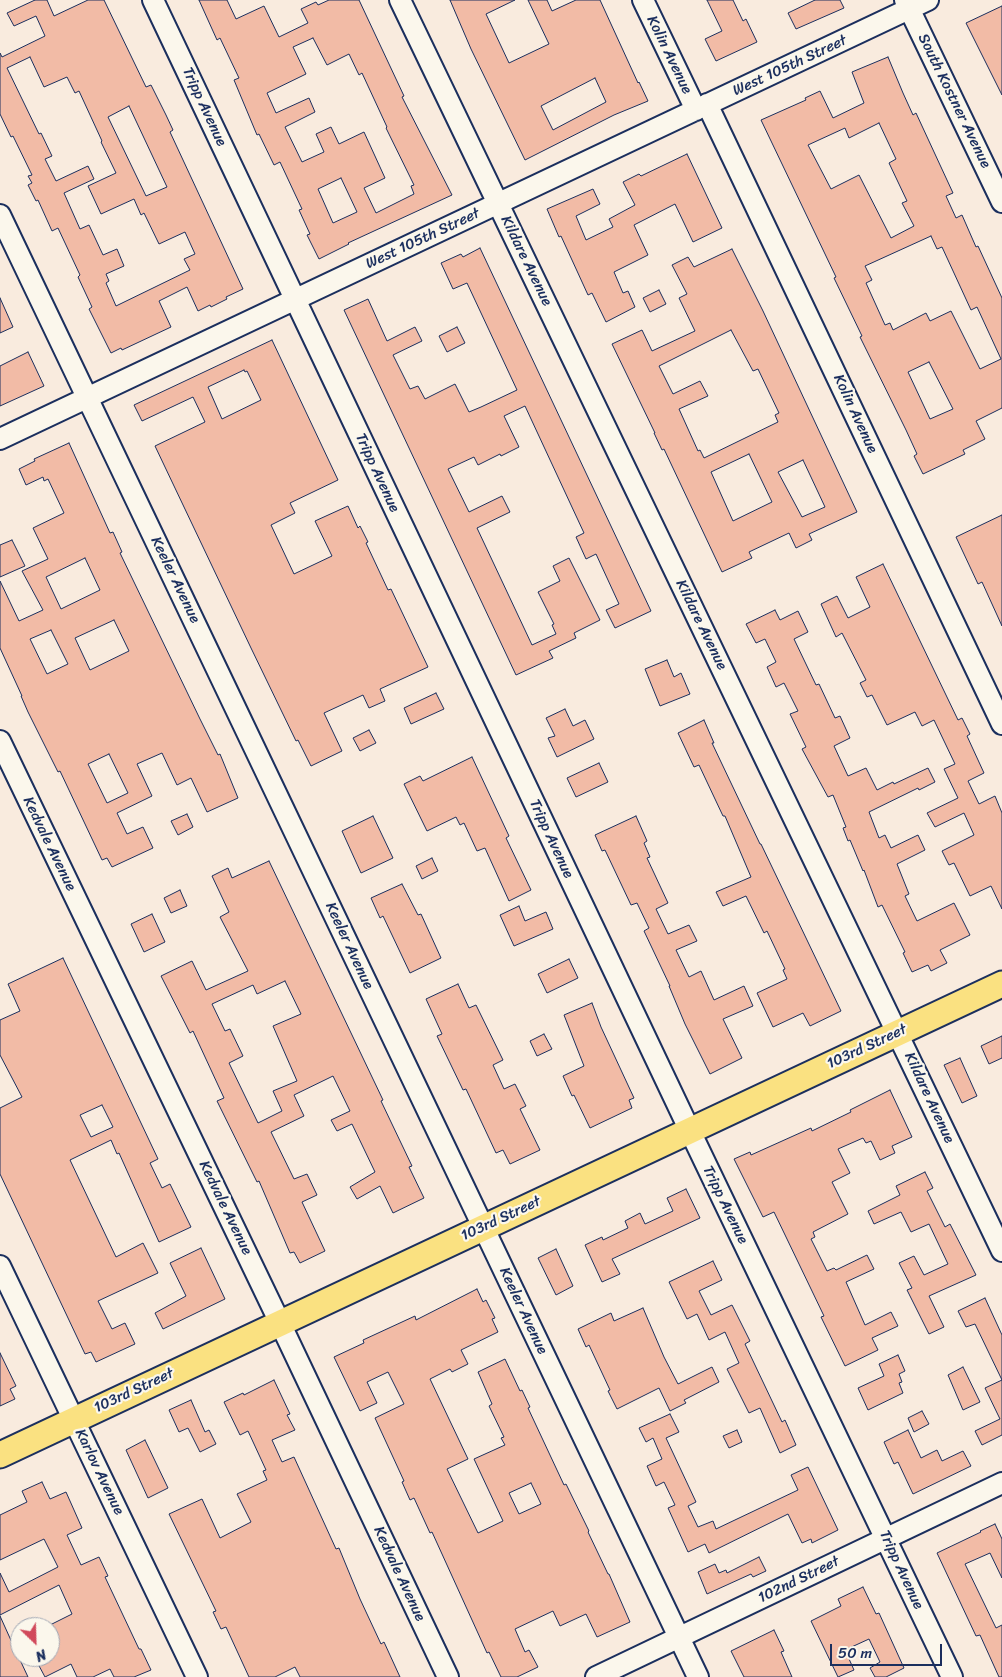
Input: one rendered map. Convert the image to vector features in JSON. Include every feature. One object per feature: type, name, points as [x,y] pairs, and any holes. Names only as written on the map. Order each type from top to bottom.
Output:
[{"type":"main road","name":"103rd Street","points":[[0,1455],[1002,984]]},
{"type":"street","name":"Tripp Avenue","points":[[153,0],[690,1131],[952,1677]]},
{"type":"street","name":"Kildare Avenue","points":[[400,0],[1002,1251]]},
{"type":"street","name":"Kolin Avenue","points":[[643,0],[702,107],[1002,724]]},
{"type":"street","name":"West 105th Street","points":[[0,439],[702,107],[908,4],[928,0]]},
{"type":"street","name":"South Kostner Avenue","points":[[908,4],[1002,202]]},
{"type":"street","name":"Keeler Avenue","points":[[0,215],[698,1677]]},
{"type":"street","name":"Kedvale Avenue","points":[[0,741],[448,1677]]},
{"type":"street","name":"Karlov Avenue","points":[[0,1266],[197,1677]]},
{"type":"street","name":"102nd Street","points":[[596,1677],[1002,1483]]},
{"type":"building","points":[[35,0],[47,0],[54,16],[88,0],[104,0],[146,87],[151,85],[166,115],[173,130],[170,132],[243,289],[211,307],[210,305],[198,311],[187,287],[159,301],[171,327],[122,350],[121,348],[111,353],[89,309],[92,307],[78,277],[80,275],[58,228],[52,231],[38,200],[36,201],[28,185],[32,183],[28,176],[32,175],[0,114],[0,53],[2,57],[45,36],[36,16],[14,26],[7,13]],"holes":[[[30,57],[44,87],[67,77],[75,93],[79,91],[102,141],[116,173],[88,186],[101,214],[134,199],[141,215],[144,213],[159,244],[185,232],[195,254],[184,259],[190,270],[116,306],[106,283],[109,281],[106,274],[124,266],[117,249],[103,255],[89,225],[80,229],[64,193],[94,179],[88,166],[56,181],[45,159],[52,156],[41,133],[39,134],[7,68]],[[129,106],[167,187],[146,196],[108,117]]]},
{"type":"building","points":[[199,0],[227,0],[236,19],[264,6],[279,37],[308,23],[301,9],[316,2],[318,5],[329,0],[359,0],[404,96],[402,97],[452,195],[348,243],[319,259],[307,235],[310,234],[299,210],[302,209],[280,162],[274,165],[259,134],[257,135],[234,80],[239,78],[220,38],[217,40]],"holes":[[[313,38],[327,65],[349,54],[359,75],[362,73],[414,185],[411,186],[414,194],[376,213],[364,188],[385,178],[364,132],[339,144],[331,127],[316,134],[324,152],[302,162],[285,127],[315,112],[309,98],[276,113],[267,93],[306,74],[293,47]],[[341,178],[357,212],[333,223],[318,189]]]},
{"type":"building","points":[[450,0],[515,0],[486,14],[509,63],[549,44],[528,0],[547,0],[552,11],[576,0],[600,0],[648,101],[614,115],[525,160],[471,49]],"holes":[[[595,78],[606,102],[553,130],[541,106]]]},
{"type":"building","points":[[707,0],[733,0],[743,21],[746,19],[757,42],[716,61],[705,39],[722,31]]},
{"type":"building","points":[[815,0],[840,0],[844,8],[796,29],[788,13]]},
{"type":"building","points":[[1002,6],[1002,95],[966,23]]},
{"type":"building","points":[[888,57],[913,115],[916,113],[953,193],[946,196],[956,218],[962,215],[1002,298],[1002,408],[976,421],[985,439],[963,450],[965,454],[923,474],[914,456],[917,454],[860,337],[862,336],[834,278],[836,277],[761,120],[806,100],[805,98],[820,91],[833,118],[864,103],[852,72]],"holes":[[[879,123],[896,159],[889,163],[907,201],[902,203],[914,226],[891,238],[859,175],[831,189],[808,145],[845,128],[849,138]],[[931,236],[937,249],[942,247],[971,310],[977,307],[1001,359],[980,369],[951,311],[930,321],[926,313],[893,330],[890,323],[885,325],[866,283],[872,280],[865,266]],[[929,362],[953,409],[930,419],[908,372]]]},
{"type":"building","points":[[687,154],[722,228],[693,242],[675,204],[634,225],[648,255],[614,272],[623,293],[628,291],[635,307],[606,322],[592,293],[588,295],[547,209],[593,189],[600,204],[576,216],[586,240],[613,227],[609,219],[635,205],[623,182],[639,174],[641,176]]},
{"type":"building","points":[[480,248],[651,611],[615,628],[606,610],[619,604],[596,554],[586,559],[576,537],[584,533],[525,406],[504,416],[519,447],[478,465],[474,457],[448,469],[469,512],[502,496],[510,512],[477,528],[532,645],[556,634],[552,625],[554,624],[538,592],[560,581],[553,566],[569,558],[600,620],[574,633],[576,638],[549,651],[553,658],[516,675],[344,310],[368,299],[387,341],[415,327],[422,341],[393,355],[410,389],[418,386],[425,399],[455,384],[469,412],[481,407],[517,390],[467,283],[453,289],[441,263],[461,254],[463,257]]},
{"type":"building","points":[[732,249],[857,512],[809,534],[812,540],[796,548],[789,533],[749,552],[752,558],[722,572],[612,344],[642,330],[652,351],[695,331],[679,298],[687,294],[672,265],[688,257],[694,267]],"holes":[[[731,330],[753,371],[758,369],[779,413],[775,415],[778,422],[704,458],[700,450],[698,451],[679,409],[708,396],[700,381],[673,394],[659,366]],[[749,454],[772,502],[733,521],[711,472]],[[803,460],[825,507],[802,517],[778,472]]]},
{"type":"building","points":[[659,290],[666,304],[650,312],[643,298]]},
{"type":"building","points":[[0,298],[13,327],[0,333]]},
{"type":"building","points":[[457,327],[465,343],[447,352],[439,336]]},
{"type":"building","points":[[272,340],[338,480],[290,503],[295,513],[271,525],[294,574],[332,556],[315,521],[348,506],[358,528],[360,526],[368,542],[366,543],[388,590],[391,589],[428,667],[380,689],[385,701],[369,708],[363,695],[324,713],[342,751],[311,766],[298,740],[296,741],[155,446],[205,422],[193,397],[142,421],[134,405]],"holes":[[[244,370],[245,372],[247,371],[261,400],[222,419],[208,387]]]},
{"type":"building","points":[[28,352],[44,386],[0,406],[0,366]]},
{"type":"building","points":[[69,443],[110,533],[113,532],[122,552],[120,553],[200,719],[218,755],[220,754],[238,798],[207,812],[191,778],[177,785],[162,753],[137,764],[152,796],[117,813],[127,834],[143,827],[153,848],[112,867],[107,858],[102,860],[60,771],[58,772],[28,712],[0,648],[0,581],[19,621],[43,610],[22,571],[48,559],[33,528],[64,513],[48,479],[44,481],[43,477],[26,485],[19,469],[35,461],[34,459]],"holes":[[[85,558],[100,590],[61,609],[46,577]],[[114,620],[129,651],[90,670],[75,638]],[[51,630],[68,664],[47,674],[30,639]],[[109,754],[128,793],[107,803],[88,764]]]},
{"type":"building","points":[[1002,515],[1002,626],[982,582],[978,584],[956,537]]},
{"type":"building","points":[[12,540],[25,566],[0,577],[0,545]]},
{"type":"building","points":[[883,564],[958,720],[962,718],[970,734],[967,736],[984,773],[968,781],[979,804],[995,796],[1002,813],[1002,909],[991,886],[970,896],[954,863],[949,865],[942,851],[974,835],[964,813],[935,827],[927,813],[958,798],[944,769],[955,764],[934,720],[922,726],[915,712],[887,725],[872,695],[867,697],[860,683],[866,680],[842,633],[836,637],[821,604],[837,596],[848,618],[870,607],[856,577]]},
{"type":"building","points":[[775,610],[780,620],[798,611],[808,632],[794,639],[816,685],[819,684],[835,718],[840,716],[850,738],[834,746],[848,776],[866,768],[877,790],[928,768],[935,782],[919,790],[918,788],[869,812],[879,838],[885,835],[891,848],[918,835],[925,850],[897,864],[909,894],[905,896],[917,921],[954,903],[970,935],[940,950],[947,963],[931,971],[928,965],[912,972],[903,953],[905,952],[882,905],[878,907],[864,870],[850,840],[848,841],[843,828],[846,827],[833,795],[828,797],[802,749],[806,747],[790,714],[798,711],[784,683],[776,687],[767,667],[776,662],[765,639],[756,643],[746,624]]},
{"type":"building","points":[[667,660],[674,677],[681,673],[690,694],[660,706],[645,669]]},
{"type":"building","points":[[436,693],[444,709],[411,724],[404,708]]},
{"type":"building","points":[[565,709],[573,726],[585,720],[594,739],[557,757],[548,738],[555,736],[546,718]]},
{"type":"building","points":[[704,720],[714,743],[712,743],[841,1011],[810,1026],[803,1013],[773,1027],[757,993],[787,979],[783,970],[785,969],[767,931],[764,933],[746,896],[723,906],[716,892],[751,877],[725,816],[723,816],[699,765],[694,767],[678,733]]},
{"type":"building","points":[[369,730],[376,743],[360,751],[353,738]]},
{"type":"building","points":[[472,757],[509,836],[506,838],[531,890],[509,901],[485,848],[477,851],[464,823],[460,825],[456,817],[427,831],[404,784],[420,776],[423,781]]},
{"type":"building","points":[[599,763],[608,782],[576,797],[567,778]]},
{"type":"building","points":[[187,814],[193,827],[178,835],[171,821]]},
{"type":"building","points":[[373,816],[393,858],[361,873],[342,831]]},
{"type":"building","points":[[636,816],[647,841],[644,843],[650,857],[647,858],[668,903],[656,909],[668,934],[689,925],[697,941],[676,950],[689,977],[701,971],[714,1000],[744,986],[753,1006],[723,1019],[742,1058],[710,1074],[685,1024],[670,986],[644,931],[649,928],[637,903],[631,905],[605,850],[602,851],[595,835]]},
{"type":"building","points":[[432,858],[438,871],[422,879],[416,866]]},
{"type":"building","points":[[269,861],[383,1100],[381,1101],[412,1166],[409,1167],[424,1198],[393,1213],[380,1186],[357,1199],[350,1187],[375,1172],[352,1124],[337,1131],[331,1120],[350,1111],[333,1076],[294,1095],[304,1116],[271,1132],[294,1179],[307,1174],[317,1195],[302,1202],[325,1251],[300,1263],[294,1252],[290,1253],[259,1181],[257,1182],[217,1101],[224,1098],[193,1031],[190,1033],[161,976],[192,961],[206,990],[248,971],[220,917],[229,912],[212,876],[228,868],[232,878]],"holes":[[[285,981],[301,1014],[273,1026],[297,1081],[273,1091],[282,1111],[258,1123],[229,1063],[243,1056],[230,1029],[225,1031],[212,1004],[253,985],[257,994]]]},
{"type":"building","points":[[402,884],[418,915],[421,914],[441,958],[410,973],[383,916],[380,918],[371,898]]},
{"type":"building","points":[[180,890],[187,906],[171,913],[164,898]]},
{"type":"building","points":[[519,906],[525,921],[546,912],[553,929],[514,946],[500,915]]},
{"type":"building","points":[[152,914],[165,942],[144,952],[131,924]]},
{"type":"building","points":[[63,958],[158,1159],[150,1163],[162,1188],[170,1184],[191,1227],[159,1242],[119,1153],[117,1154],[111,1140],[70,1160],[116,1257],[143,1243],[158,1273],[98,1301],[112,1329],[125,1323],[135,1344],[96,1362],[91,1352],[85,1354],[0,1174],[0,1108],[22,1097],[0,1055],[0,1020],[20,1011],[8,984]],"holes":[[[102,1105],[113,1127],[91,1137],[80,1115]]]},
{"type":"building","points":[[569,959],[578,978],[547,993],[538,974]]},
{"type":"building","points":[[458,984],[469,1008],[476,1005],[503,1060],[493,1065],[504,1089],[515,1084],[526,1106],[520,1109],[540,1150],[510,1164],[503,1150],[496,1153],[466,1089],[463,1090],[437,1036],[442,1034],[426,999]]},
{"type":"building","points":[[592,1003],[634,1098],[629,1100],[632,1108],[590,1128],[563,1076],[584,1066],[564,1015]]},
{"type":"building","points":[[544,1034],[552,1049],[537,1056],[530,1041]]},
{"type":"building","points":[[1002,1036],[1002,1058],[989,1064],[981,1046]]},
{"type":"building","points":[[960,1058],[977,1096],[962,1103],[944,1065]]},
{"type":"building","points":[[890,1090],[912,1137],[892,1146],[895,1153],[880,1160],[871,1141],[866,1143],[863,1138],[838,1149],[850,1173],[832,1182],[848,1214],[813,1232],[815,1237],[811,1239],[827,1271],[834,1268],[836,1270],[867,1255],[874,1269],[846,1282],[865,1325],[891,1312],[898,1326],[872,1338],[878,1350],[845,1366],[821,1317],[824,1316],[774,1212],[763,1217],[734,1159],[750,1152],[751,1155],[811,1128],[812,1131]]},
{"type":"building","points":[[925,1172],[933,1188],[927,1191],[945,1227],[950,1224],[976,1275],[929,1296],[944,1327],[929,1334],[907,1290],[912,1288],[899,1263],[914,1256],[924,1275],[948,1264],[929,1224],[911,1232],[901,1212],[874,1224],[868,1211],[900,1195],[896,1186]]},
{"type":"building","points":[[686,1189],[700,1218],[612,1259],[620,1274],[602,1282],[585,1245],[602,1237],[603,1240],[628,1228],[625,1221],[640,1213],[645,1224],[673,1211],[667,1198]]},
{"type":"building","points":[[201,1248],[225,1299],[163,1329],[155,1313],[186,1296],[170,1263]]},
{"type":"building","points":[[556,1249],[573,1286],[556,1295],[538,1258]]},
{"type":"building","points":[[713,1261],[722,1280],[699,1291],[711,1315],[732,1305],[750,1341],[745,1344],[782,1422],[785,1420],[796,1445],[780,1453],[760,1408],[749,1413],[727,1369],[739,1363],[725,1332],[709,1340],[697,1314],[687,1319],[669,1282]]},
{"type":"building","points":[[477,1289],[483,1302],[486,1300],[495,1318],[492,1319],[498,1332],[461,1350],[468,1364],[452,1372],[450,1369],[430,1379],[468,1459],[447,1469],[478,1533],[503,1521],[474,1459],[505,1445],[501,1438],[504,1437],[489,1406],[492,1404],[478,1372],[505,1359],[520,1391],[522,1390],[530,1407],[528,1408],[564,1485],[566,1484],[589,1531],[630,1622],[597,1637],[586,1614],[560,1626],[553,1611],[515,1629],[525,1652],[529,1650],[538,1667],[517,1677],[501,1677],[489,1652],[487,1653],[432,1532],[430,1533],[414,1498],[410,1500],[402,1482],[404,1481],[375,1418],[404,1404],[388,1372],[367,1382],[377,1403],[360,1411],[334,1357],[364,1343],[363,1340],[415,1316],[416,1320]],"holes":[[[531,1483],[541,1504],[519,1514],[509,1493]]]},
{"type":"building","points":[[985,1298],[1002,1335],[1002,1380],[975,1324],[966,1327],[958,1311]]},
{"type":"building","points":[[643,1308],[678,1384],[712,1367],[719,1382],[684,1400],[686,1403],[670,1411],[659,1388],[617,1409],[589,1345],[586,1347],[578,1329],[611,1313],[614,1321]]},
{"type":"building","points":[[0,1353],[16,1386],[10,1389],[15,1399],[0,1406]]},
{"type":"building","points":[[898,1355],[905,1371],[899,1374],[902,1382],[899,1383],[903,1393],[868,1410],[858,1388],[884,1376],[879,1364]]},
{"type":"building","points":[[963,1367],[980,1402],[963,1410],[948,1375]]},
{"type":"building","points":[[274,1380],[290,1414],[287,1415],[295,1430],[272,1440],[282,1462],[294,1457],[336,1549],[339,1548],[381,1644],[384,1642],[400,1677],[300,1677],[295,1667],[275,1677],[249,1677],[226,1627],[221,1629],[213,1612],[216,1611],[169,1514],[202,1499],[220,1538],[251,1522],[237,1494],[267,1480],[263,1471],[266,1470],[248,1431],[240,1435],[224,1402],[243,1393],[244,1395]]},
{"type":"building","points":[[1002,1380],[1002,1435],[982,1445],[975,1431],[1000,1419],[985,1388]]},
{"type":"building","points":[[191,1400],[205,1432],[209,1430],[216,1444],[200,1452],[188,1428],[179,1432],[169,1410]]},
{"type":"building","points":[[922,1411],[929,1424],[914,1432],[908,1418]]},
{"type":"building","points":[[670,1414],[679,1432],[666,1438],[696,1502],[688,1506],[698,1527],[713,1521],[716,1529],[798,1490],[791,1475],[808,1467],[838,1530],[812,1543],[811,1539],[802,1543],[788,1514],[709,1553],[705,1544],[688,1552],[668,1508],[675,1505],[664,1482],[656,1486],[647,1466],[662,1459],[653,1438],[646,1442],[639,1428]]},
{"type":"building","points":[[737,1430],[742,1442],[729,1448],[723,1436]]},
{"type":"building","points":[[908,1430],[921,1458],[937,1450],[942,1461],[963,1451],[971,1466],[913,1494],[898,1462],[894,1464],[884,1442]]},
{"type":"building","points":[[145,1440],[168,1488],[148,1498],[126,1450]]},
{"type":"building","points":[[42,1482],[50,1499],[66,1492],[82,1528],[67,1535],[81,1565],[99,1557],[108,1576],[105,1577],[151,1670],[134,1677],[114,1677],[110,1669],[93,1677],[77,1677],[71,1664],[45,1677],[40,1667],[60,1667],[60,1620],[72,1614],[59,1585],[0,1615],[0,1573],[9,1592],[58,1567],[44,1539],[0,1560],[0,1515],[27,1502],[22,1491]]},
{"type":"building","points":[[995,1524],[1002,1539],[1002,1578],[990,1553],[965,1564],[996,1628],[1002,1625],[1002,1677],[999,1677],[980,1635],[976,1636],[937,1553]]},
{"type":"building","points":[[759,1557],[766,1571],[753,1577],[751,1574],[707,1594],[698,1572],[715,1564],[719,1573],[726,1570],[727,1573]]},
{"type":"building","points":[[863,1587],[876,1614],[879,1613],[904,1668],[886,1677],[875,1677],[870,1668],[880,1662],[869,1639],[845,1650],[854,1670],[838,1677],[811,1621],[841,1606],[838,1599]]},
{"type":"building","points":[[0,1616],[10,1638],[10,1667],[23,1667],[28,1677],[0,1677]]},
{"type":"building","points":[[774,1630],[784,1651],[781,1652],[792,1677],[744,1677],[731,1651]]}]
